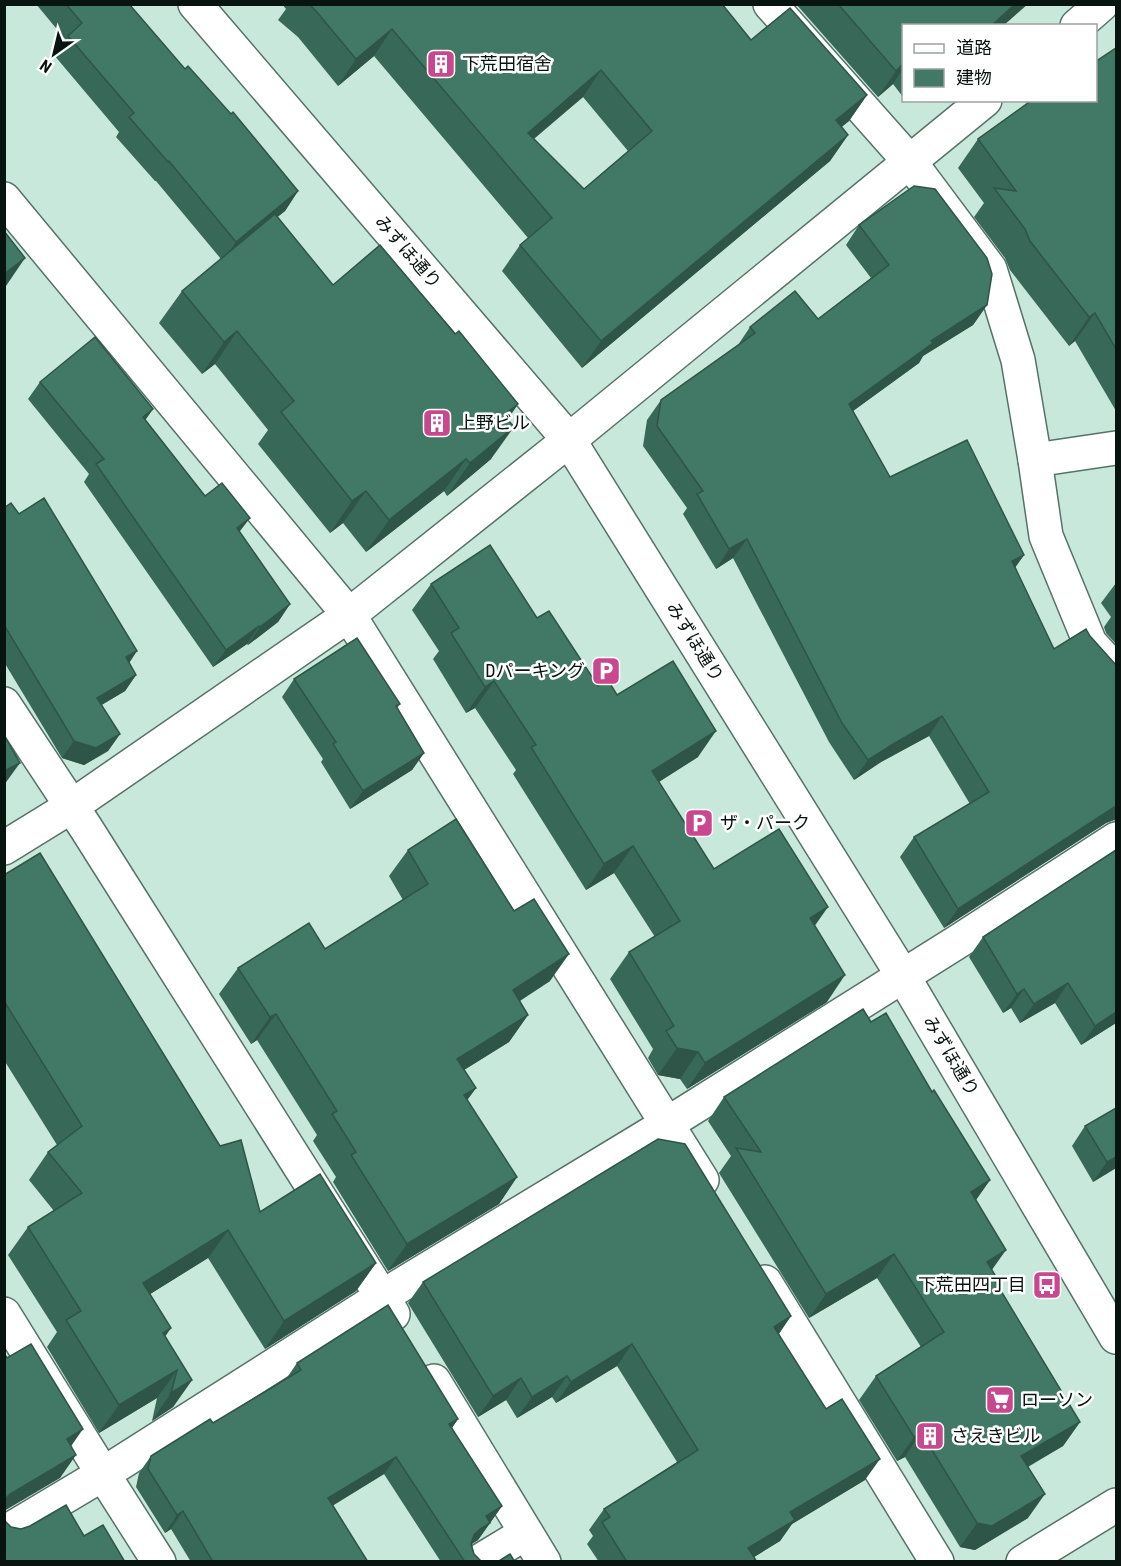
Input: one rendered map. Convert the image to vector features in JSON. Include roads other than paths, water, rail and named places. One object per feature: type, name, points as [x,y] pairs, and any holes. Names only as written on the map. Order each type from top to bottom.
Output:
[{"type":"street","name":"みずほ通り","points":[[195,4],[569,440],[903,976],[1116,1337]]},
{"type":"street","points":[[770,4],[910,162],[990,269],[1018,360],[1046,536],[1090,643],[1116,671]]},
{"type":"street","points":[[1079,24],[1102,4]]},
{"type":"street","points":[[4,848],[72,806],[349,615],[569,440],[983,102]]},
{"type":"street","points":[[4,199],[349,615],[718,1205]]},
{"type":"street","points":[[1035,460],[1116,448]]},
{"type":"street","points":[[4,704],[72,806],[383,1296],[544,1562]]},
{"type":"street","points":[[4,1533],[103,1474],[383,1296],[668,1124],[1116,839]]},
{"type":"street","points":[[749,1256],[937,1562]]},
{"type":"street","points":[[4,1314],[159,1562]]},
{"type":"street","points":[[1023,1562],[1116,1505]]},
{"type":"street","points":[[478,1562],[526,1533]]},
{"type":"place","name":"下荒田宿舍","points":[[441,64]]},
{"type":"place","name":"上野ビル","points":[[437,423]]},
{"type":"place","name":"Dパーキング","points":[[606,671]]},
{"type":"place","name":"ザ・パーク","points":[[699,823]]},
{"type":"place","name":"下荒田四丁目","points":[[1047,1285]]},
{"type":"place","name":"ローソン","points":[[1000,1400]]},
{"type":"place","name":"さえきビル","points":[[930,1436]]}]
